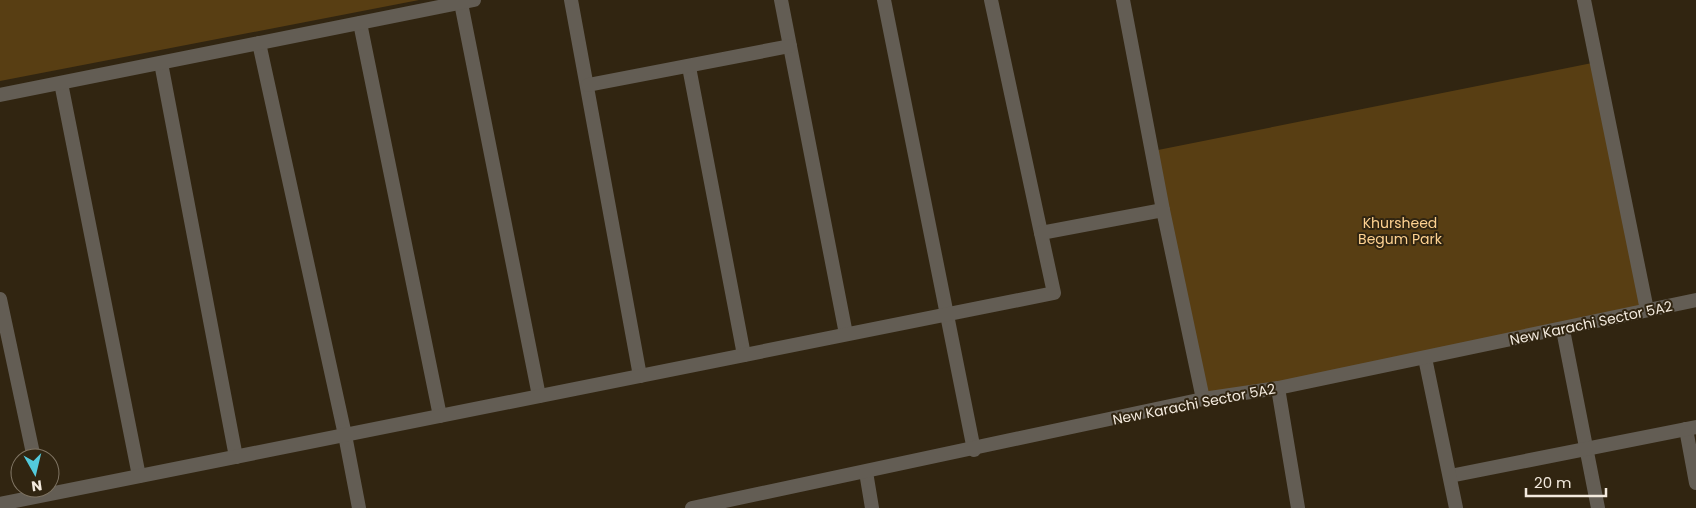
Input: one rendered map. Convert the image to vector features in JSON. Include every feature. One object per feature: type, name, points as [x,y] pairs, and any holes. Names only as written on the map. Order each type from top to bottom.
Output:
[{"type":"street","points":[[572,0],[640,376]]},
{"type":"street","points":[[781,0],[846,334]]},
{"type":"street","points":[[884,0],[974,450]]},
{"type":"street","points":[[60,489],[236,457],[1054,293],[991,0]]},
{"type":"street","points":[[1123,0],[1163,210],[1203,400]]},
{"type":"street","points":[[1584,0],[1647,310]]},
{"type":"street","points":[[0,95],[468,1],[540,396]]},
{"type":"street","points":[[360,23],[440,416]]},
{"type":"street","points":[[259,43],[345,435],[359,508]]},
{"type":"street","points":[[588,85],[790,46]]},
{"type":"street","points":[[161,63],[236,457]]},
{"type":"street","points":[[690,66],[744,355]]},
{"type":"street","points":[[61,83],[139,476]]},
{"type":"street","points":[[1041,233],[1163,210]]},
{"type":"street","points":[[0,299],[32,448]]},
{"type":"street","name":"New Karachi Sector 5A2","points":[[699,507],[1203,400],[1278,388],[1563,330],[1696,300]]},
{"type":"street","points":[[1563,330],[1598,508]]},
{"type":"street","points":[[1426,358],[1456,508]]},
{"type":"street","points":[[1278,388],[1298,508]]},
{"type":"street","points":[[1450,476],[1691,428],[1696,483]]},
{"type":"street","points":[[866,472],[872,508]]},
{"type":"street","points":[[0,504],[20,498]]},
{"type":"green space","points":[[0,0],[419,0],[0,81]]},
{"type":"green space","name":"Khursheed Begum Park","points":[[1597,62],[1647,310],[1203,399],[1153,151]]}]
